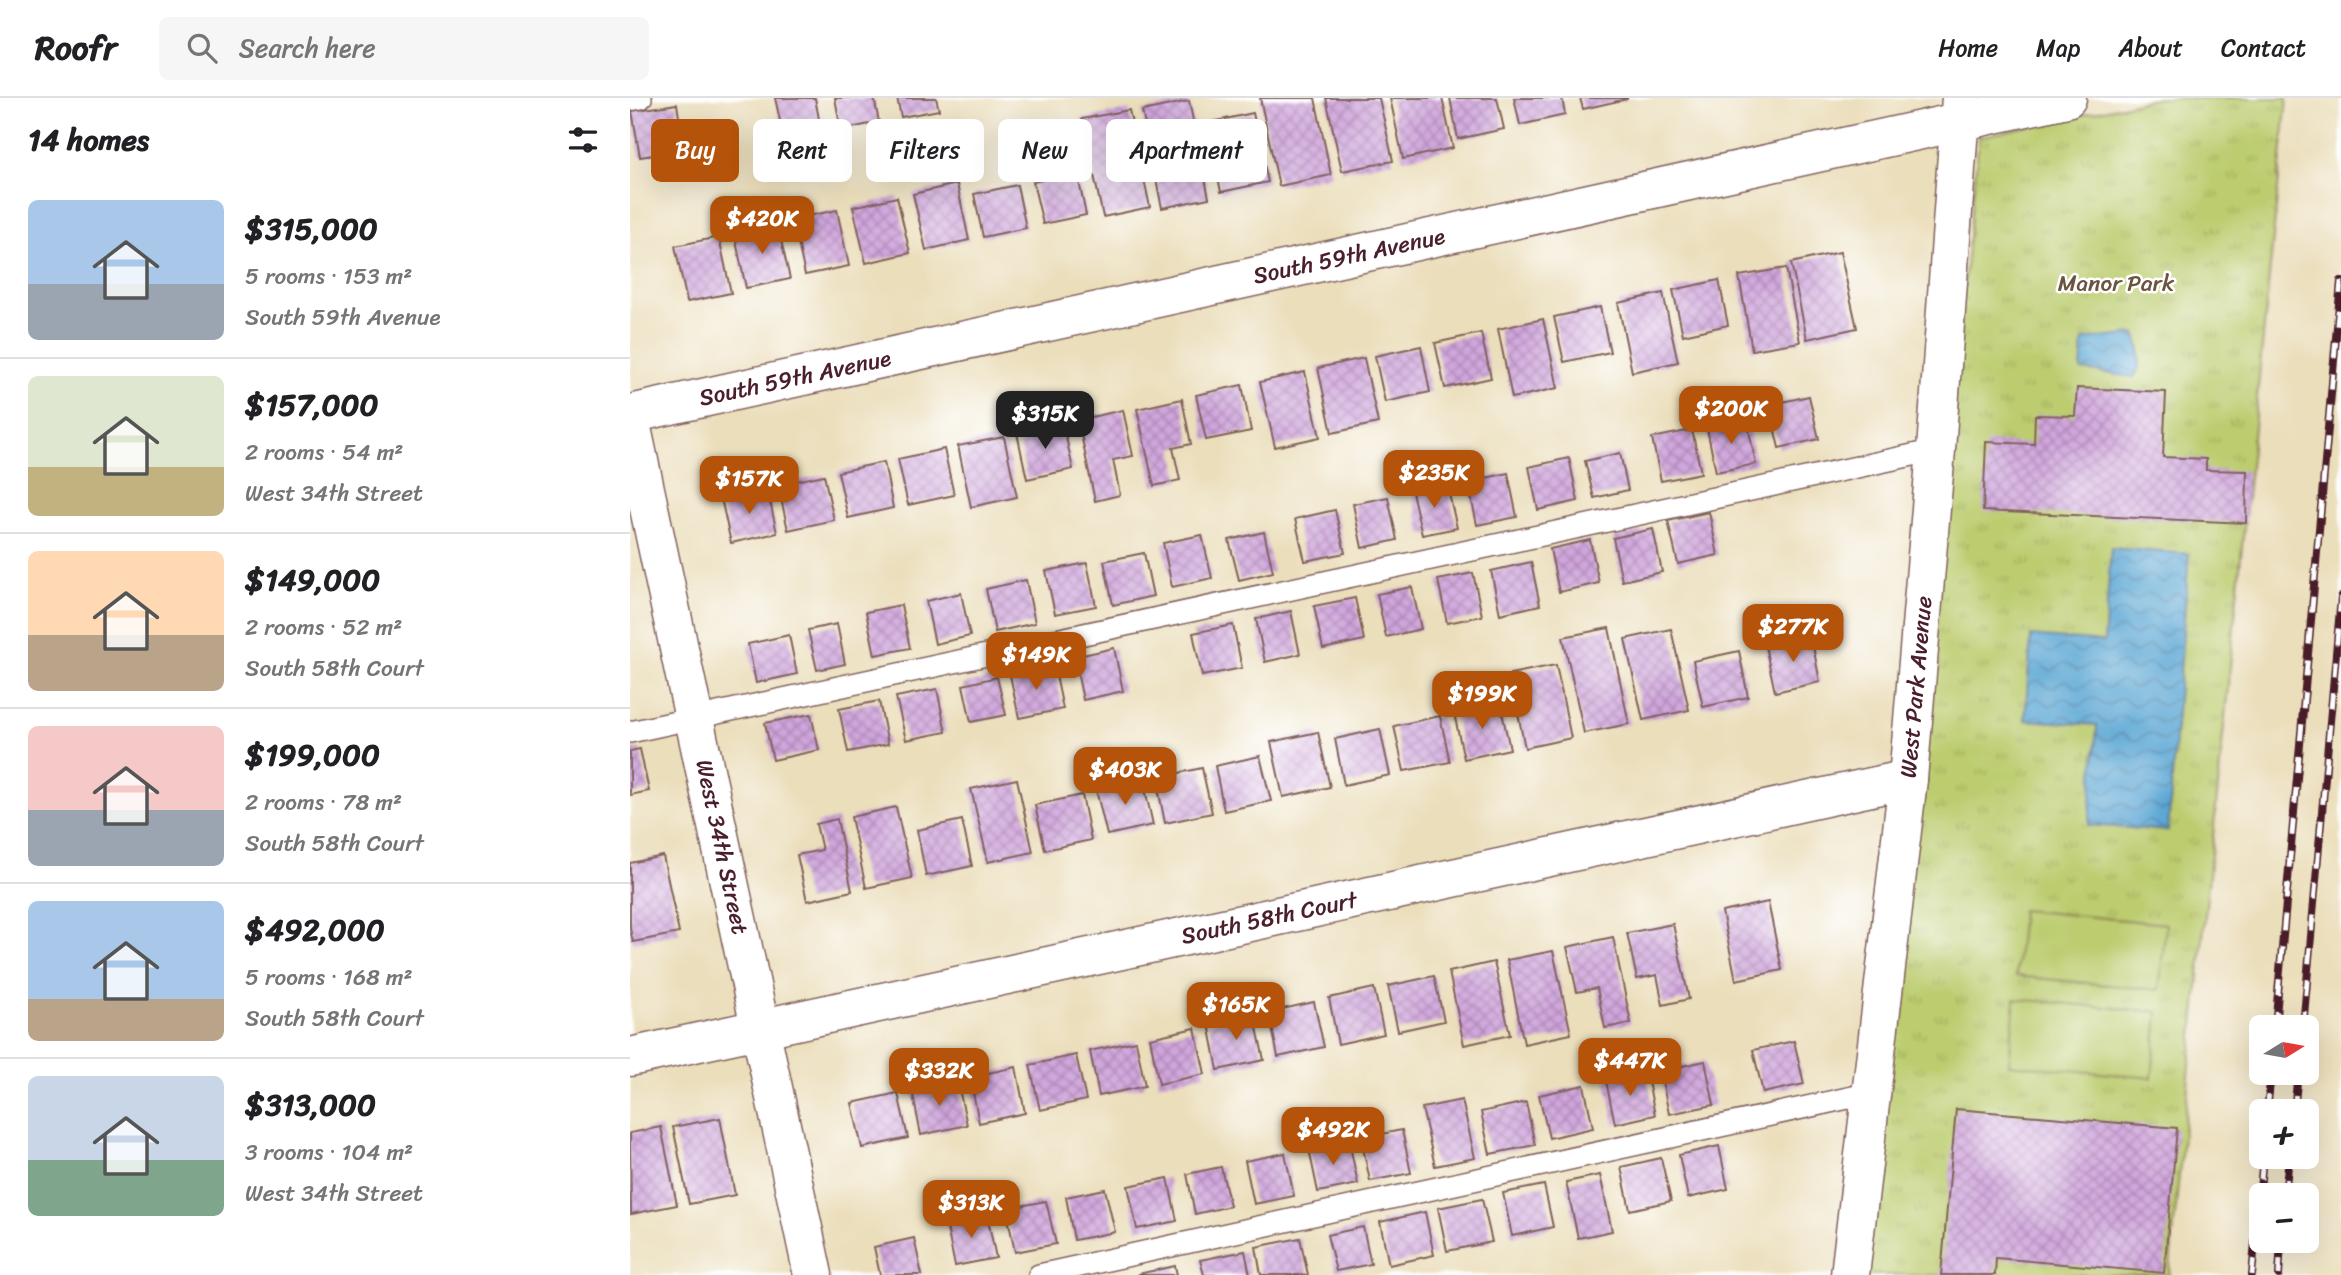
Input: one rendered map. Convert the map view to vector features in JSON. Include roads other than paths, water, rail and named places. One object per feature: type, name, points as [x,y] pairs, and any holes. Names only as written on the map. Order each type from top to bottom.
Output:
[{"type":"street","name":"South 59th Avenue","points":[[630,416],[1960,110],[2067,98]]},
{"type":"street","name":"West Park Avenue","points":[[1850,1275],[1908,779],[1936,450],[1960,110]]},
{"type":"street","name":"West 34th Street","points":[[630,416],[813,1275]]},
{"type":"street","name":"South 58th Court","points":[[630,1056],[1908,779]]},
{"type":"lane","points":[[630,100],[641,98]]},
{"type":"lane","points":[[630,732],[1936,450]]},
{"type":"lane","points":[[1039,1275],[1871,1093]]},
{"type":"water","points":[[2135,334],[2140,356],[2134,377],[2081,370],[2083,340]]},
{"type":"water","points":[[2111,548],[2189,554],[2168,831],[2089,825],[2097,725],[2025,720],[2031,636],[2104,642]]},
{"type":"railway","points":[[2276,1015],[2341,281]]},
{"type":"railway","points":[[2304,1015],[2341,597]]},
{"type":"railway","points":[[2268,1099],[2270,1085]]},
{"type":"railway","points":[[2295,1099],[2297,1085]]},
{"type":"railway","points":[[2252,1275],[2262,1169]]},
{"type":"railway","points":[[2286,1183],[2288,1169]]},
{"type":"railway","points":[[2279,1275],[2280,1253]]},
{"type":"park label","name":"Manor Park","points":[[2116,283]]}]
